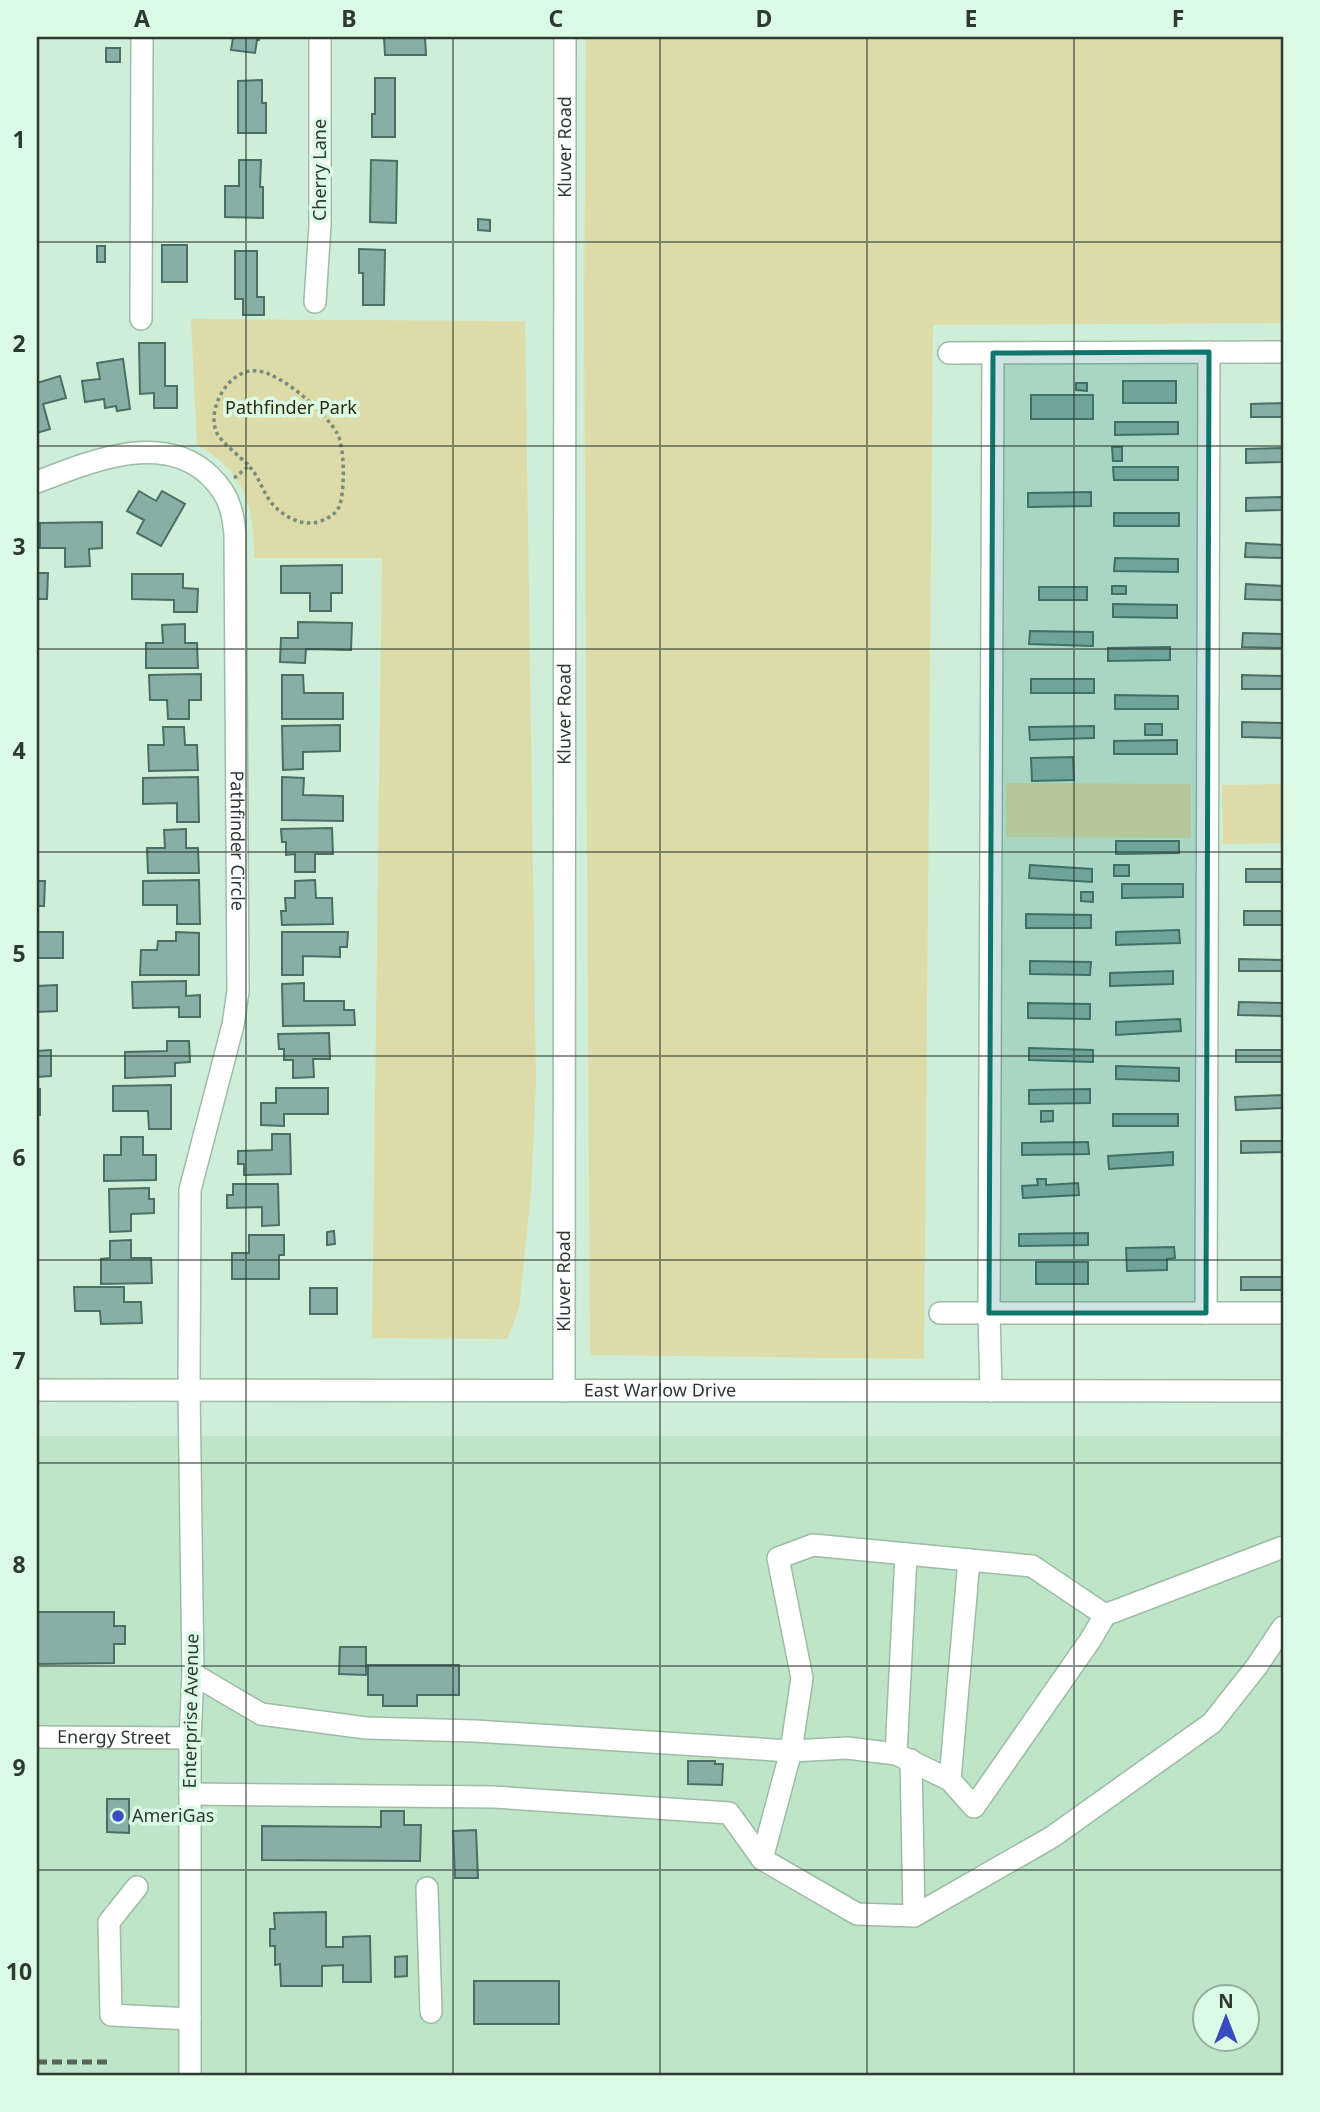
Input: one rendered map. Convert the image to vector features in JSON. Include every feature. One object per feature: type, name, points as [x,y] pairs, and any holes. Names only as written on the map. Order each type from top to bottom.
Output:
[{"type":"street","points":[[141,319],[142,37]]},
{"type":"street","name":"Cherry Lane","points":[[315,302],[320,225],[320,37]]},
{"type":"street","name":"Kluver Road","points":[[564,1391],[565,37]]},
{"type":"street","points":[[1206,1313],[1209,352]]},
{"type":"street","points":[[949,354],[1283,352]]},
{"type":"street","points":[[991,1391],[989,1313],[993,354]]},
{"type":"street","name":"Pathfinder Circle","points":[[37,482],[89,461],[143,452],[175,454],[200,466],[218,483],[230,506],[234,524],[238,991],[233,1025],[190,1190],[189,1389]]},
{"type":"street","points":[[940,1313],[1283,1312]]},
{"type":"street","name":"Enterprise Avenue","points":[[189,1389],[193,1674],[190,1738],[190,2075]]},
{"type":"street","name":"East Warlow Drive","points":[[37,1390],[1283,1391]]},
{"type":"street","points":[[762,1859],[792,1751],[802,1678],[778,1558],[813,1545],[1032,1566],[1105,1615]]},
{"type":"street","points":[[193,1674],[261,1714],[366,1728],[475,1731],[792,1751],[847,1748],[904,1757],[950,1780],[974,1807],[1105,1615],[1283,1547]]},
{"type":"street","points":[[906,1555],[904,1757],[914,1916]]},
{"type":"street","points":[[950,1780],[970,1560]]},
{"type":"street","points":[[190,1794],[494,1797],[729,1813],[762,1859],[857,1914],[914,1916],[1052,1837],[1212,1723],[1257,1666],[1283,1627]]},
{"type":"street","name":"Energy Street","points":[[37,1738],[190,1738]]},
{"type":"street","points":[[137,1886],[109,1922],[111,2015],[190,2019]]},
{"type":"street","points":[[427,1888],[430,2012]]},
{"type":"path","points":[[255,370],[268,373],[294,389],[338,434],[342,455],[339,508],[330,518],[314,523],[302,523],[291,518],[278,510],[268,499],[258,476],[249,467],[217,434],[214,422],[224,387],[233,378],[255,370]]},
{"type":"path","points":[[233,479],[249,467]]},
{"type":"highlighted area","points":[[1209,352],[1206,1313],[989,1313],[993,353]]},
{"type":"shaded area","points":[[37,1436],[1283,1436],[1283,2075],[37,2075]]},
{"type":"green space","points":[[586,37],[1283,37],[1283,323],[933,325],[924,1359],[590,1355],[584,319]]},
{"type":"green space","name":"Pathfinder Park","points":[[191,319],[525,321],[536,1082],[531,1192],[519,1309],[507,1339],[372,1338],[382,558],[254,558],[252,523],[244,492],[227,467],[197,445]]},
{"type":"green space","points":[[1006,783],[1191,784],[1191,838],[1006,837]]},
{"type":"green space","points":[[1283,784],[1283,843],[1223,844],[1222,785]]},
{"type":"building","points":[[235,37],[260,37],[255,53],[231,50]]},
{"type":"building","points":[[384,37],[425,37],[426,55],[385,55]]},
{"type":"building","points":[[106,48],[120,48],[120,62],[106,62]]},
{"type":"building","points":[[375,78],[395,78],[395,137],[372,137]]},
{"type":"building","points":[[262,80],[262,103],[266,103],[266,133],[238,133],[238,81]]},
{"type":"building","points":[[239,160],[261,160],[263,218],[225,217],[225,186],[239,186]]},
{"type":"building","points":[[371,160],[397,161],[396,223],[370,222]]},
{"type":"building","points":[[478,219],[490,220],[490,231],[478,230]]},
{"type":"building","points":[[162,245],[187,245],[187,282],[162,282]]},
{"type":"building","points":[[97,246],[105,246],[105,262],[97,262]]},
{"type":"building","points":[[359,249],[385,250],[384,305],[363,305],[363,273],[359,273]]},
{"type":"building","points":[[235,251],[257,251],[257,297],[264,297],[264,315],[243,315],[243,299],[235,299]]},
{"type":"building","points":[[139,343],[165,343],[165,386],[177,386],[177,408],[154,408],[154,393],[140,394]]},
{"type":"building","points":[[123,359],[130,409],[117,411],[116,406],[105,408],[104,399],[85,402],[82,381],[100,379],[97,363]]},
{"type":"building","points":[[60,376],[66,398],[43,404],[50,429],[37,433],[37,383]]},
{"type":"building","points":[[1123,381],[1176,381],[1176,403],[1123,403]]},
{"type":"building","points":[[1076,383],[1087,383],[1087,391],[1076,390]]},
{"type":"building","points":[[1031,395],[1093,395],[1093,419],[1031,419]]},
{"type":"building","points":[[1283,403],[1283,417],[1251,417],[1251,404]]},
{"type":"building","points":[[1115,422],[1178,422],[1178,434],[1115,435]]},
{"type":"building","points":[[1112,447],[1122,447],[1122,461],[1113,461]]},
{"type":"building","points":[[1283,448],[1283,462],[1246,463],[1246,449]]},
{"type":"building","points":[[1113,467],[1178,467],[1178,480],[1114,480]]},
{"type":"building","points":[[139,491],[156,501],[162,491],[185,504],[161,546],[137,533],[144,520],[127,511]]},
{"type":"building","points":[[1091,492],[1091,506],[1028,507],[1028,493]]},
{"type":"building","points":[[1283,497],[1283,510],[1246,511],[1246,498]]},
{"type":"building","points":[[1114,513],[1179,513],[1179,526],[1114,526]]},
{"type":"building","points":[[102,522],[102,548],[89,549],[90,566],[65,567],[65,548],[40,548],[40,523]]},
{"type":"building","points":[[1246,543],[1283,545],[1283,558],[1245,557]]},
{"type":"building","points":[[1115,558],[1178,559],[1178,572],[1114,571]]},
{"type":"building","points":[[342,565],[342,593],[331,593],[331,611],[310,611],[310,593],[281,593],[281,566]]},
{"type":"building","points":[[37,573],[48,573],[47,599],[37,599]]},
{"type":"building","points":[[132,574],[183,574],[183,588],[198,589],[197,612],[174,612],[174,600],[132,599]]},
{"type":"building","points":[[1246,584],[1283,586],[1283,600],[1245,599]]},
{"type":"building","points":[[1112,586],[1126,586],[1126,594],[1112,594]]},
{"type":"building","points":[[1039,587],[1087,587],[1087,600],[1039,600]]},
{"type":"building","points":[[1113,604],[1177,605],[1177,618],[1113,617]]},
{"type":"building","points":[[298,622],[352,623],[351,650],[306,649],[305,663],[280,662],[281,638],[298,638]]},
{"type":"building","points":[[185,624],[185,643],[197,643],[198,668],[146,668],[146,643],[163,643],[162,625]]},
{"type":"building","points":[[1030,631],[1093,632],[1093,646],[1029,644]]},
{"type":"building","points":[[1243,633],[1283,634],[1283,648],[1242,647]]},
{"type":"building","points":[[1170,647],[1170,660],[1108,661],[1108,648]]},
{"type":"building","points":[[201,674],[201,700],[189,700],[189,719],[168,719],[167,700],[150,700],[149,675]]},
{"type":"building","points":[[282,675],[303,675],[304,693],[343,693],[343,719],[282,719]]},
{"type":"building","points":[[1242,675],[1283,676],[1283,689],[1242,689]]},
{"type":"building","points":[[1031,679],[1094,679],[1094,693],[1031,693]]},
{"type":"building","points":[[1115,695],[1178,696],[1178,709],[1115,709]]},
{"type":"building","points":[[1242,722],[1283,723],[1283,738],[1242,737]]},
{"type":"building","points":[[1145,724],[1162,724],[1162,735],[1145,735]]},
{"type":"building","points":[[340,725],[340,751],[303,752],[303,769],[283,770],[282,726]]},
{"type":"building","points":[[1094,726],[1094,738],[1030,740],[1029,727]]},
{"type":"building","points":[[163,727],[184,727],[185,745],[197,745],[198,770],[149,771],[148,745],[164,745]]},
{"type":"building","points":[[1177,740],[1177,754],[1114,754],[1114,741]]},
{"type":"building","points":[[1073,757],[1074,780],[1032,781],[1031,758]]},
{"type":"building","points":[[198,777],[199,822],[177,822],[177,803],[143,804],[143,778]]},
{"type":"building","points":[[282,777],[304,778],[303,795],[343,796],[343,821],[282,820]]},
{"type":"building","points":[[332,828],[333,854],[315,854],[315,872],[295,872],[295,854],[286,855],[286,842],[282,842],[281,829]]},
{"type":"building","points":[[186,829],[186,848],[198,848],[199,873],[148,873],[147,848],[165,848],[164,830]]},
{"type":"building","points":[[1116,841],[1179,841],[1179,853],[1116,854]]},
{"type":"building","points":[[1030,865],[1092,869],[1092,882],[1029,878]]},
{"type":"building","points":[[1114,865],[1129,865],[1129,876],[1114,876]]},
{"type":"building","points":[[1246,869],[1283,869],[1283,882],[1246,882]]},
{"type":"building","points":[[199,880],[200,924],[177,924],[177,905],[143,905],[143,881]]},
{"type":"building","points":[[315,880],[316,898],[332,898],[333,924],[282,925],[281,911],[286,911],[285,898],[295,898],[295,881]]},
{"type":"building","points":[[37,881],[45,881],[44,906],[37,906]]},
{"type":"building","points":[[1122,884],[1183,884],[1183,897],[1122,898]]},
{"type":"building","points":[[1081,892],[1093,892],[1093,902],[1081,901]]},
{"type":"building","points":[[1244,911],[1283,911],[1283,925],[1244,925]]},
{"type":"building","points":[[1026,914],[1091,915],[1091,928],[1026,928]]},
{"type":"building","points":[[1179,930],[1180,943],[1116,945],[1116,932]]},
{"type":"building","points":[[37,932],[63,932],[63,958],[37,958]]},
{"type":"building","points":[[176,932],[199,933],[199,975],[140,975],[141,950],[157,950],[158,941],[176,941]]},
{"type":"building","points":[[282,932],[348,932],[347,947],[340,947],[340,957],[303,956],[303,975],[282,975]]},
{"type":"building","points":[[1239,959],[1283,960],[1283,971],[1239,971]]},
{"type":"building","points":[[1030,961],[1091,962],[1090,975],[1030,974]]},
{"type":"building","points":[[1173,971],[1173,984],[1110,986],[1110,973]]},
{"type":"building","points":[[186,981],[186,996],[200,995],[200,1017],[179,1017],[179,1007],[133,1008],[132,982]]},
{"type":"building","points":[[304,983],[304,1001],[344,1001],[344,1010],[354,1010],[355,1025],[283,1026],[282,984]]},
{"type":"building","points":[[57,985],[57,1011],[37,1012],[37,986]]},
{"type":"building","points":[[1239,1002],[1283,1003],[1283,1016],[1238,1015]]},
{"type":"building","points":[[1028,1003],[1090,1004],[1090,1019],[1028,1018]]},
{"type":"building","points":[[1180,1019],[1181,1031],[1116,1035],[1116,1022]]},
{"type":"building","points":[[329,1033],[330,1059],[313,1059],[314,1077],[293,1078],[293,1060],[284,1060],[284,1049],[279,1049],[278,1034]]},
{"type":"building","points":[[167,1041],[189,1041],[190,1062],[175,1063],[175,1076],[125,1078],[125,1052],[167,1051]]},
{"type":"building","points":[[1029,1048],[1093,1050],[1093,1062],[1029,1060]]},
{"type":"building","points":[[51,1050],[51,1076],[37,1077],[37,1051]]},
{"type":"building","points":[[1236,1050],[1283,1050],[1283,1062],[1236,1062]]},
{"type":"building","points":[[1116,1066],[1179,1068],[1179,1081],[1116,1079]]},
{"type":"building","points":[[171,1085],[171,1129],[149,1129],[148,1111],[113,1111],[113,1086]]},
{"type":"building","points":[[276,1088],[328,1088],[328,1114],[284,1114],[284,1126],[261,1125],[261,1103],[276,1103]]},
{"type":"building","points":[[37,1089],[40,1089],[40,1115],[37,1115]]},
{"type":"building","points":[[1090,1089],[1090,1103],[1029,1104],[1029,1090]]},
{"type":"building","points":[[1283,1095],[1283,1108],[1236,1110],[1235,1097]]},
{"type":"building","points":[[1041,1111],[1053,1111],[1053,1121],[1041,1122]]},
{"type":"building","points":[[1113,1114],[1178,1114],[1178,1126],[1113,1126]]},
{"type":"building","points":[[272,1134],[290,1134],[291,1174],[244,1175],[244,1164],[238,1164],[238,1151],[272,1150]]},
{"type":"building","points":[[121,1137],[143,1137],[143,1155],[156,1155],[156,1180],[104,1181],[104,1155],[121,1155]]},
{"type":"building","points":[[1241,1141],[1283,1141],[1283,1152],[1241,1153]]},
{"type":"building","points":[[1088,1142],[1089,1154],[1022,1155],[1022,1143]]},
{"type":"building","points":[[1173,1152],[1173,1165],[1109,1169],[1108,1156]]},
{"type":"building","points":[[1037,1179],[1046,1179],[1046,1185],[1078,1183],[1079,1195],[1023,1198],[1022,1186],[1038,1185]]},
{"type":"building","points":[[233,1184],[278,1184],[279,1225],[262,1226],[262,1207],[227,1208],[227,1195],[233,1195]]},
{"type":"building","points":[[149,1188],[149,1199],[154,1199],[154,1213],[131,1214],[131,1231],[110,1232],[109,1189]]},
{"type":"building","points":[[334,1231],[335,1244],[327,1245],[327,1232]]},
{"type":"building","points":[[1088,1233],[1088,1245],[1019,1246],[1019,1234]]},
{"type":"building","points":[[249,1235],[284,1235],[284,1255],[279,1255],[279,1279],[232,1279],[232,1253],[249,1253]]},
{"type":"building","points":[[131,1240],[131,1258],[151,1258],[152,1283],[101,1284],[101,1259],[110,1258],[110,1241]]},
{"type":"building","points":[[1174,1247],[1175,1258],[1167,1259],[1167,1270],[1127,1271],[1126,1248]]},
{"type":"building","points":[[1036,1262],[1088,1262],[1088,1284],[1036,1284]]},
{"type":"building","points":[[1241,1277],[1283,1277],[1283,1290],[1241,1290]]},
{"type":"building","points":[[74,1287],[124,1287],[124,1302],[141,1302],[142,1323],[101,1324],[100,1311],[75,1311]]},
{"type":"building","points":[[310,1288],[337,1288],[337,1314],[310,1314]]},
{"type":"building","points":[[37,1612],[114,1612],[114,1626],[125,1626],[125,1644],[114,1644],[114,1663],[37,1664]]},
{"type":"building","points":[[340,1647],[366,1647],[366,1675],[339,1674]]},
{"type":"building","points":[[368,1665],[459,1665],[459,1695],[417,1695],[417,1706],[383,1706],[383,1695],[368,1695]]},
{"type":"building","points":[[688,1761],[715,1761],[715,1764],[723,1764],[722,1785],[688,1784]]},
{"type":"building","name":"AmeriGas","points":[[107,1799],[129,1799],[129,1833],[107,1832]]},
{"type":"building","points":[[381,1811],[404,1811],[404,1825],[421,1825],[420,1861],[262,1860],[262,1826],[381,1827]]},
{"type":"building","points":[[476,1830],[478,1878],[455,1878],[453,1831]]},
{"type":"building","points":[[326,1912],[326,1947],[343,1947],[343,1937],[370,1936],[371,1982],[343,1982],[343,1965],[322,1966],[322,1986],[281,1986],[280,1964],[275,1965],[275,1946],[270,1946],[270,1929],[275,1929],[274,1913]]},
{"type":"building","points":[[407,1956],[407,1976],[395,1977],[395,1957]]},
{"type":"building","points":[[474,1981],[559,1981],[559,2024],[474,2024]]},
{"type":"railway","points":[[37,2062],[111,2062]]},
{"type":"place","name":"AmeriGas","points":[[118,1816]]}]
